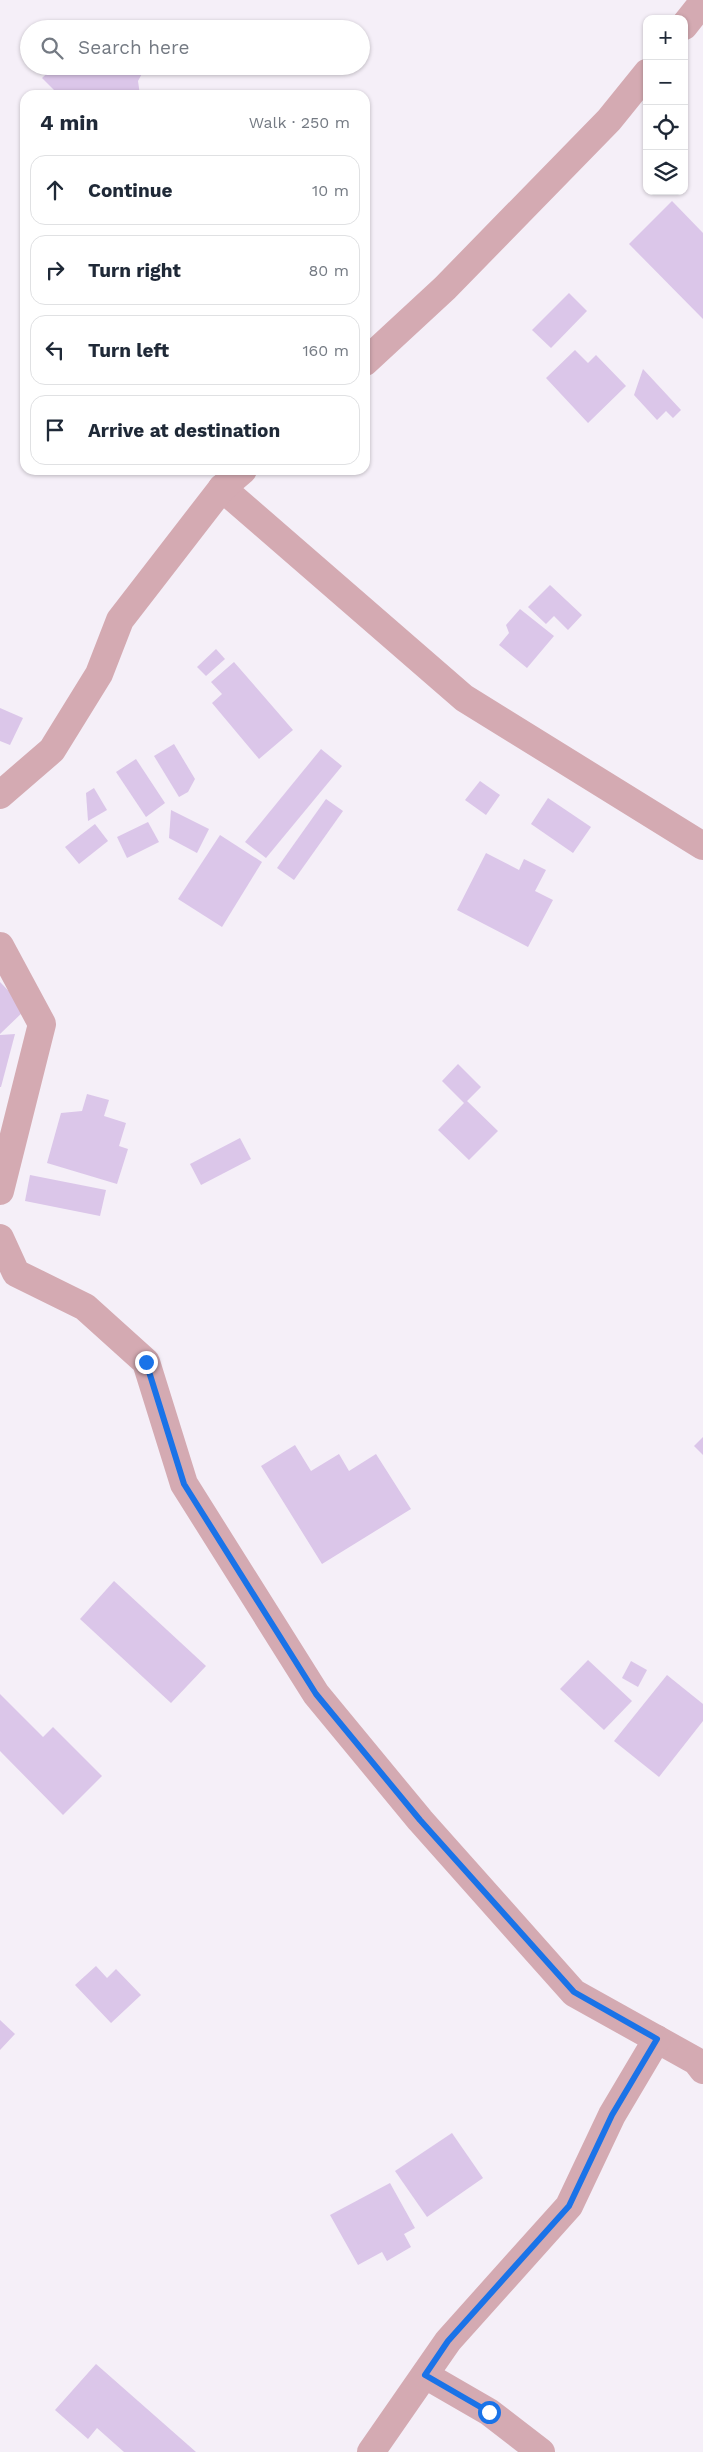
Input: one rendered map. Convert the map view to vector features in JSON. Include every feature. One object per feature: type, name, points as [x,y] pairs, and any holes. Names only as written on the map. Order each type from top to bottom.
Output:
[{"type":"street","points":[[688,21],[703,2]]},
{"type":"street","points":[[370,357],[445,288],[609,120],[643,78]]},
{"type":"street","points":[[0,795],[52,750],[99,674],[120,620],[222,488],[237,475]]},
{"type":"street","points":[[222,488],[464,698],[703,846]]},
{"type":"street","points":[[0,946],[42,1024],[0,1191]]},
{"type":"street","points":[[0,1238],[16,1273],[85,1307],[146,1362],[184,1484],[316,1694],[420,1820],[574,1992],[696,2061],[703,2070]]},
{"type":"street","points":[[371,2452],[448,2341],[569,2206],[612,2115],[657,2039]]},
{"type":"street","points":[[425,2375],[489,2412],[541,2452]]},
{"type":"building","points":[[45,75],[141,75],[138,81],[139,90],[54,90],[42,78]]},
{"type":"building","points":[[672,201],[703,233],[703,319],[629,244]]},
{"type":"building","points":[[569,293],[587,311],[551,348],[532,330]]},
{"type":"building","points":[[575,350],[588,363],[596,355],[626,386],[588,423],[546,378]]},
{"type":"building","points":[[643,369],[681,410],[673,418],[666,411],[657,420],[634,395]]},
{"type":"building","points":[[550,585],[582,615],[568,630],[554,616],[546,624],[528,607]]},
{"type":"building","points":[[520,609],[554,636],[527,668],[499,645],[509,633],[506,625]]},
{"type":"building","points":[[216,649],[225,659],[206,676],[197,667]]},
{"type":"building","points":[[234,662],[293,730],[259,759],[212,703],[222,694],[211,682]]},
{"type":"building","points":[[0,708],[23,718],[10,745],[0,741]]},
{"type":"building","points":[[174,744],[195,779],[188,792],[179,797],[154,756]]},
{"type":"building","points":[[321,749],[342,766],[266,858],[245,842]]},
{"type":"building","points":[[136,759],[165,803],[146,817],[116,772]]},
{"type":"building","points":[[480,781],[500,795],[486,815],[465,800]]},
{"type":"building","points":[[94,788],[107,810],[88,821],[86,793]]},
{"type":"building","points":[[548,798],[591,827],[573,853],[531,824]]},
{"type":"building","points":[[326,799],[343,811],[294,880],[277,868]]},
{"type":"building","points":[[171,810],[209,829],[197,853],[169,838]]},
{"type":"building","points":[[148,822],[159,842],[127,858],[117,837]]},
{"type":"building","points":[[95,824],[108,841],[79,864],[65,847]]},
{"type":"building","points":[[220,835],[262,862],[222,927],[178,899]]},
{"type":"building","points":[[486,853],[519,870],[524,859],[546,870],[535,891],[553,900],[528,947],[457,910]]},
{"type":"building","points":[[0,982],[26,1009],[0,1034]]},
{"type":"building","points":[[15,1034],[1,1087],[0,1087],[0,1035]]},
{"type":"building","points":[[458,1064],[481,1087],[467,1101],[498,1131],[469,1160],[438,1130],[464,1103],[442,1081]]},
{"type":"building","points":[[87,1094],[109,1100],[104,1116],[126,1123],[119,1146],[128,1149],[117,1184],[47,1163],[61,1113],[82,1111]]},
{"type":"building","points":[[240,1138],[251,1159],[201,1185],[190,1164]]},
{"type":"building","points":[[30,1175],[106,1190],[100,1216],[25,1201]]},
{"type":"building","points":[[703,1437],[703,1455],[694,1446]]},
{"type":"building","points":[[295,1445],[311,1471],[339,1454],[349,1471],[376,1454],[411,1509],[322,1564],[261,1466]]},
{"type":"building","points":[[114,1581],[206,1666],[171,1703],[80,1619]]},
{"type":"building","points":[[588,1660],[632,1701],[604,1730],[560,1689]]},
{"type":"building","points":[[631,1661],[647,1670],[638,1687],[622,1678]]},
{"type":"building","points":[[667,1675],[703,1704],[703,1721],[659,1777],[614,1741]]},
{"type":"building","points":[[0,1694],[43,1737],[53,1727],[102,1776],[63,1815],[0,1751]]},
{"type":"building","points":[[96,1966],[107,1978],[116,1969],[141,1995],[111,2023],[75,1985]]},
{"type":"building","points":[[0,2020],[15,2034],[0,2050]]},
{"type":"building","points":[[452,2133],[483,2178],[427,2217],[395,2171]]},
{"type":"building","points":[[390,2183],[415,2228],[404,2234],[411,2247],[387,2261],[382,2252],[358,2265],[330,2215]]},
{"type":"building","points":[[96,2364],[196,2452],[124,2452],[97,2428],[88,2439],[55,2410]]},
{"type":"route","points":[[146,1362],[184,1484],[316,1694],[420,1820],[574,1992],[657,2039],[612,2115],[569,2206],[448,2341],[425,2375],[489,2412]]}]
